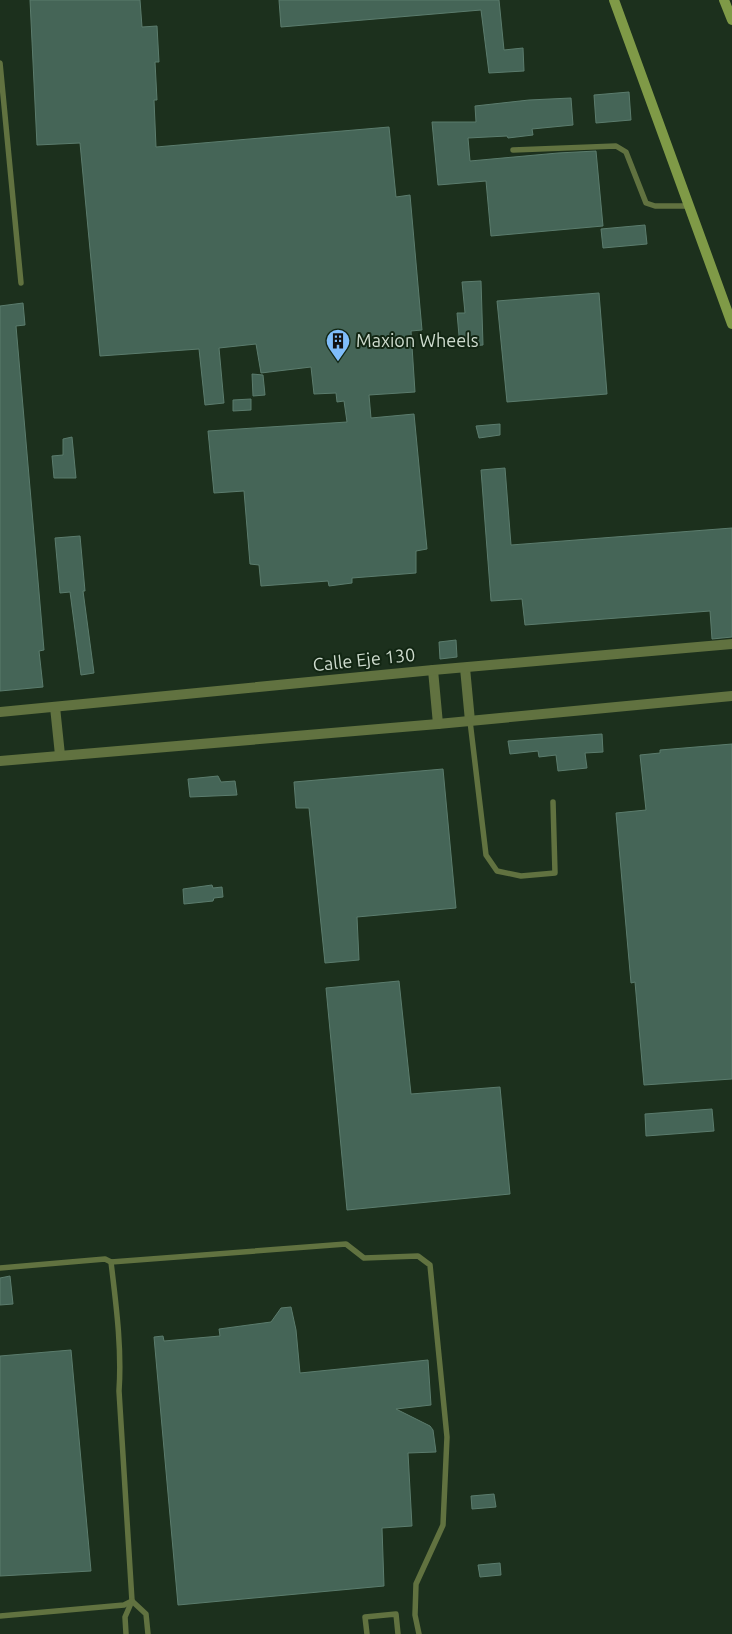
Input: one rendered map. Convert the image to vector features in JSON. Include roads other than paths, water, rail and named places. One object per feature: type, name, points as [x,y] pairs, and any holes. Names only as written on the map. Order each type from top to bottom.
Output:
[{"type":"street","points":[[614,0],[732,324]]},
{"type":"street","points":[[724,0],[732,20]]},
{"type":"street","name":"Calle Eje 130","points":[[0,712],[433,670],[732,644]]},
{"type":"street","points":[[464,668],[470,720]]},
{"type":"street","points":[[433,670],[438,724]]},
{"type":"street","points":[[0,761],[438,724],[732,696]]},
{"type":"street","points":[[55,707],[60,755]]},
{"type":"lane","points":[[0,63],[21,283]]},
{"type":"lane","points":[[513,150],[616,146],[626,152],[646,203],[655,206],[689,206]]},
{"type":"lane","points":[[470,720],[486,855],[497,871],[521,876],[555,873],[552,802]]},
{"type":"lane","points":[[0,1268],[106,1259],[111,1262],[346,1244],[364,1258],[418,1256],[430,1265],[447,1437],[443,1525],[416,1584],[415,1615],[419,1634]]},
{"type":"lane","points":[[111,1262],[117,1309],[119,1391],[132,1601],[125,1617],[126,1634]]},
{"type":"lane","points":[[0,1616],[124,1605],[132,1601]]},
{"type":"lane","points":[[132,1601],[146,1614],[148,1634]]},
{"type":"lane","points":[[366,1634],[365,1617],[396,1614],[398,1634]]},
{"type":"place","name":"Maxion Wheels","points":[[338,362]]}]
